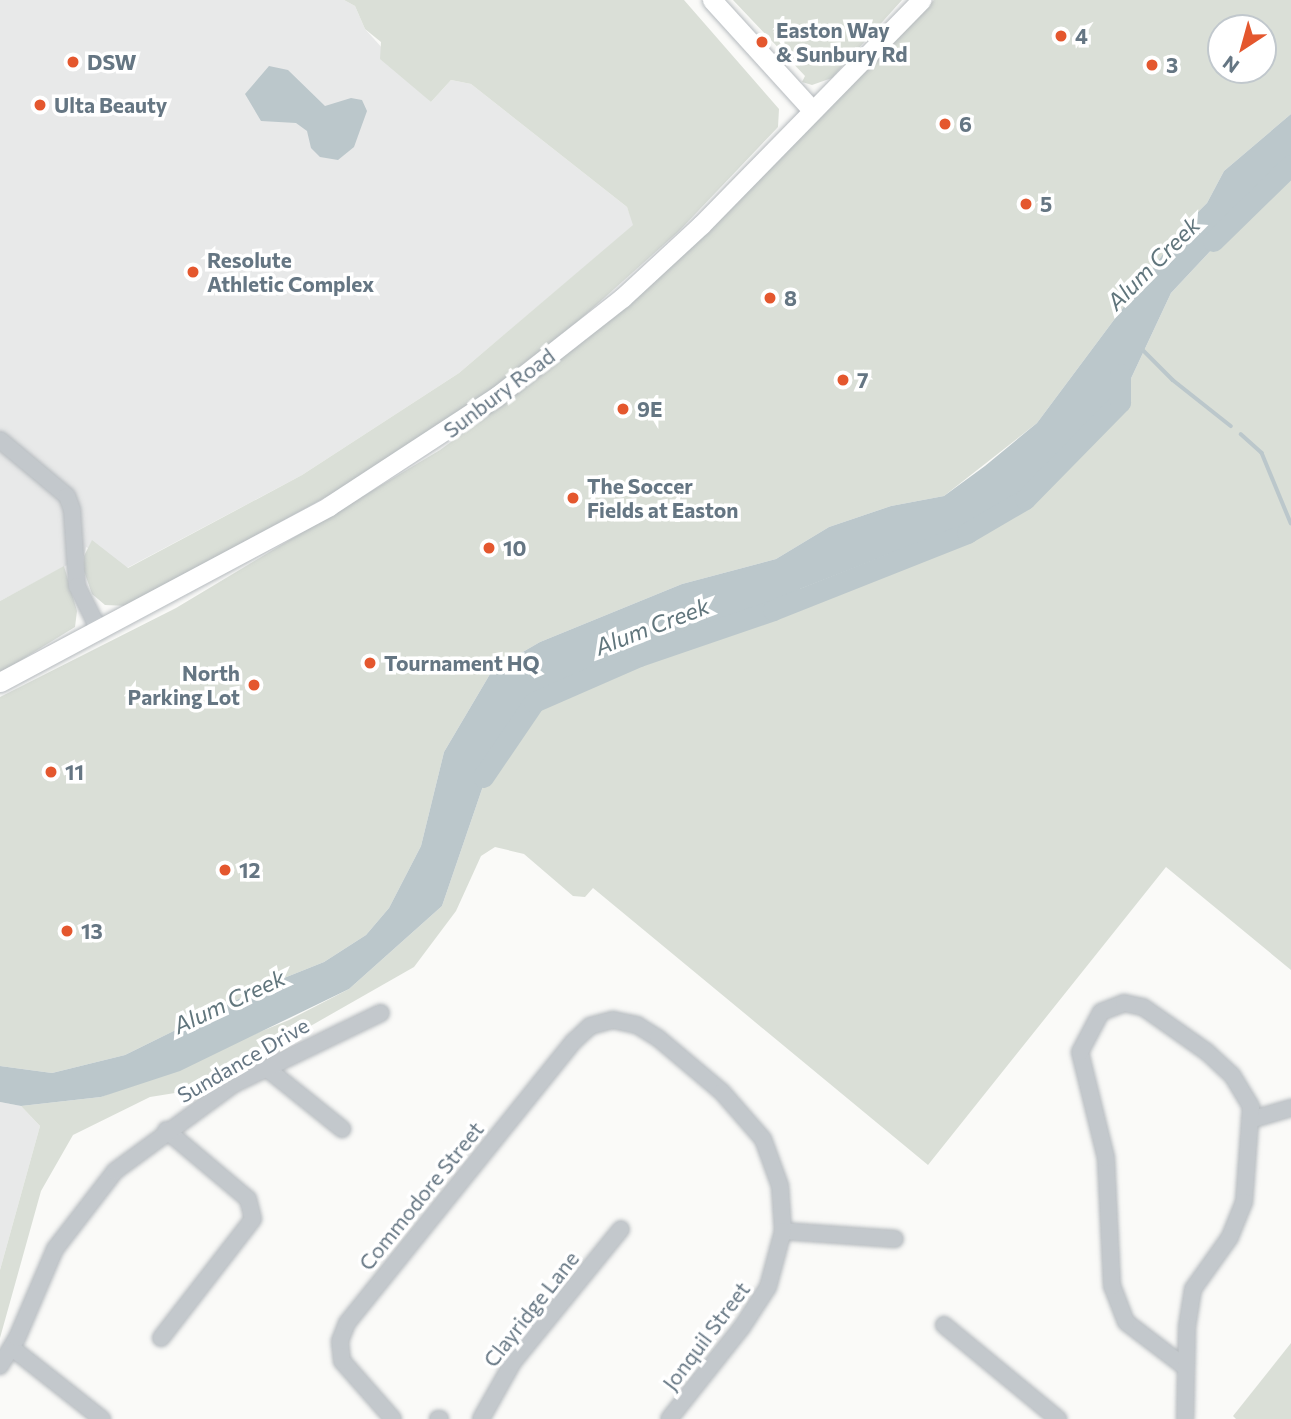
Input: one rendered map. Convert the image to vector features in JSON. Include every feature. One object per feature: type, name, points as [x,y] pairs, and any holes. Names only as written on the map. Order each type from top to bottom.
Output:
[{"type":"main road","points":[[712,0],[812,110]]},
{"type":"main road","name":"Sunbury Road","points":[[0,682],[100,632],[329,506],[497,396],[650,273],[921,0]]},
{"type":"street","points":[[0,440],[67,496],[72,510],[77,586],[100,632]]},
{"type":"street","points":[[1185,1367],[1126,1322],[1112,1286],[1107,1158],[1080,1052],[1101,1012],[1124,1003],[1153,1013],[1232,1075],[1247,1094],[1250,1120],[1244,1202],[1230,1237],[1194,1289],[1185,1367],[1185,1419]]},
{"type":"street","name":"Sundance Drive","points":[[0,1366],[12,1348],[69,1227],[115,1171],[166,1130],[265,1067],[381,1013]]},
{"type":"street","name":"Jonquil Street","points":[[613,1020],[637,1025],[658,1038],[722,1092],[763,1139],[780,1186],[783,1231],[768,1287],[743,1327],[669,1419]]},
{"type":"street","name":"Commodore Street","points":[[393,1419],[342,1361],[340,1341],[347,1323],[573,1042],[590,1026],[613,1020]]},
{"type":"street","points":[[265,1067],[342,1129]]},
{"type":"street","points":[[1250,1120],[1291,1108]]},
{"type":"street","points":[[161,1338],[243,1238],[253,1212],[248,1199],[166,1130]]},
{"type":"street","name":"Clayridge Lane","points":[[481,1419],[513,1362],[621,1229]]},
{"type":"street","points":[[783,1231],[895,1238]]},
{"type":"street","points":[[944,1325],[1058,1419]]},
{"type":"street","points":[[12,1348],[102,1419]]},
{"type":"shaded area","points":[[0,0],[344,0],[355,6],[365,29],[431,102],[451,80],[471,84],[627,207],[634,225],[459,373],[302,475],[127,568],[86,547],[84,556],[0,601]]},
{"type":"shaded area","points":[[344,0],[684,0],[779,109],[778,127],[679,231],[547,349],[404,454],[128,606],[105,605],[92,594],[84,571],[84,556],[92,540],[128,568],[302,475],[459,373],[633,225],[627,207],[471,84],[451,80],[431,102],[380,59],[381,42],[365,29],[355,6]]},
{"type":"shaded area","points":[[733,0],[902,0],[832,78],[812,85],[802,82],[805,76]]},
{"type":"shaded area","name":"The Soccer Fields at Easton","points":[[934,0],[1291,0],[1291,114],[1224,171],[1207,203],[1184,226],[1037,423],[944,496],[891,506],[829,527],[776,559],[682,584],[540,642],[493,669],[444,752],[421,846],[389,908],[366,935],[324,962],[269,984],[125,1055],[52,1073],[0,1066],[0,697],[176,608],[440,450],[515,395],[689,250]]},
{"type":"shaded area","points":[[1291,165],[1291,970],[1166,867],[928,1165],[593,888],[585,897],[573,896],[524,854],[495,847],[481,856],[456,911],[414,967],[200,1089],[150,1097],[73,1135],[41,1191],[0,1338],[0,1270],[40,1126],[21,1106],[101,1097],[289,1020],[349,989],[442,906],[494,754],[534,702],[639,656],[773,610],[800,589],[905,548],[967,533],[1120,402],[1171,293]]},
{"type":"shaded area","points":[[64,566],[77,611],[75,627],[0,673],[0,601]]},
{"type":"shaded area","points":[[0,1102],[21,1106],[40,1126],[0,1270]]},
{"type":"shaded area","points":[[1291,1343],[1291,1419],[1236,1419],[1233,1416]]},
{"type":"water","points":[[269,66],[288,70],[325,106],[351,98],[362,100],[367,111],[354,147],[338,160],[320,157],[311,148],[307,131],[296,123],[261,121],[245,94]]},
{"type":"water","points":[[1291,114],[1291,165],[1171,293],[1120,402],[1025,499],[967,533],[905,548],[800,589],[773,610],[639,656],[534,702],[494,754],[442,906],[349,989],[180,1071],[101,1097],[21,1106],[0,1102],[0,1066],[52,1073],[125,1055],[269,984],[324,962],[366,935],[389,908],[421,846],[444,752],[493,669],[540,642],[682,584],[776,559],[829,527],[891,506],[944,496],[985,466],[1037,423],[1184,226],[1207,203],[1224,171]]},
{"type":"waterway","name":"Alum Creek","points":[[1213,241],[1291,165]]},
{"type":"waterway","points":[[1143,350],[1173,380],[1231,426]]},
{"type":"waterway","name":"Alum Creek","points":[[483,777],[534,702],[639,656],[773,610],[967,533],[1025,499],[1120,402],[1120,374]]},
{"type":"waterway","points":[[1241,434],[1262,453],[1291,523]]},
{"type":"place","name":"4","points":[[1061,36]]},
{"type":"place","name":"Easton Way & Sunbury Rd","points":[[762,42]]},
{"type":"place","name":"DSW","points":[[73,62]]},
{"type":"place","name":"3","points":[[1152,65]]},
{"type":"place","name":"Ulta Beauty","points":[[40,105]]},
{"type":"place","name":"6","points":[[945,124]]},
{"type":"place","name":"5","points":[[1026,204]]},
{"type":"place","name":"Resolute Athletic Complex","points":[[193,272]]},
{"type":"place","name":"8","points":[[770,298]]},
{"type":"place","name":"7","points":[[843,380]]},
{"type":"place","name":"9E","points":[[623,409]]},
{"type":"place","name":"The Soccer Fields at Easton","points":[[573,498]]},
{"type":"place","name":"10","points":[[489,548]]},
{"type":"place","name":"Tournament HQ","points":[[370,663]]},
{"type":"place","name":"North Parking Lot","points":[[254,685]]},
{"type":"place","name":"11","points":[[51,772]]},
{"type":"place","name":"12","points":[[225,870]]},
{"type":"place","name":"13","points":[[67,931]]}]
